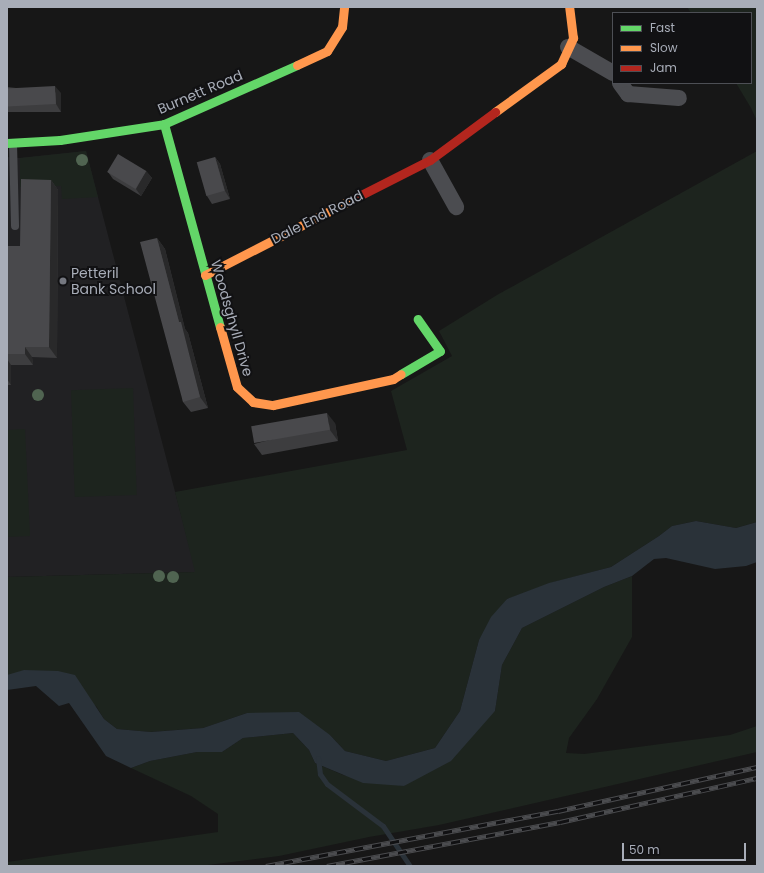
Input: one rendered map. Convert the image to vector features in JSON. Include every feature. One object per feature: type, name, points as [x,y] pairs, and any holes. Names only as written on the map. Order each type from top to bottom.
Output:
[{"type":"street","name":"Burnett Road","points":[[10,142],[60,140],[164,124],[326,51],[342,27],[344,7]]},
{"type":"street","name":"Dale End Road","points":[[205,274],[430,160],[561,64],[573,38],[569,7]]},
{"type":"street","points":[[568,47],[612,72]]},
{"type":"street","points":[[621,84],[628,94],[679,98]]},
{"type":"street","name":"Woodsghyll Drive","points":[[164,124],[237,386],[253,402],[273,405],[393,379],[440,351],[418,319]]},
{"type":"street","points":[[430,160],[456,207]]},
{"type":"lane","points":[[10,142],[14,226]]},
{"type":"shaded area","points":[[687,7],[757,7],[757,121],[737,84],[752,84],[752,12],[690,12]]},
{"type":"shaded area","name":"Petteril Bank School","points":[[86,151],[196,572],[7,577],[7,157],[20,158]]},
{"type":"shaded area","points":[[86,151],[98,197],[62,199],[61,186],[20,187],[20,158]]},
{"type":"shaded area","points":[[757,151],[757,522],[736,528],[696,521],[672,526],[611,567],[554,582],[507,599],[479,640],[460,711],[435,748],[386,761],[345,751],[330,735],[247,713],[203,728],[151,732],[117,729],[104,719],[96,706],[7,675],[7,577],[195,572],[175,492],[407,450],[391,391],[452,356],[439,331],[497,295]]},
{"type":"shaded area","points":[[133,388],[137,495],[75,497],[71,390]]},
{"type":"shaded area","points":[[25,429],[30,536],[7,537],[7,430]]},
{"type":"shaded area","points":[[696,521],[736,528],[757,522],[757,562],[746,566],[715,569],[666,558],[654,559],[632,576],[604,587],[522,628],[502,665],[495,711],[451,761],[404,786],[363,783],[315,763],[309,750],[293,733],[243,738],[222,752],[197,752],[150,761],[131,768],[106,756],[69,703],[59,706],[36,686],[7,690],[7,675],[24,670],[58,671],[75,675],[104,719],[117,729],[151,732],[203,728],[247,713],[299,712],[330,735],[345,751],[386,761],[435,748],[460,711],[479,640],[491,617],[507,599],[549,583],[611,567],[672,526]]},
{"type":"shaded area","points":[[632,576],[632,637],[597,699],[569,738],[566,753],[584,754],[730,735],[757,726],[757,752],[439,825],[369,837],[279,856],[200,866],[7,866],[7,862],[218,832],[218,814],[191,796],[131,768],[150,761],[197,752],[222,752],[243,738],[293,733],[309,750],[315,763],[343,775],[404,786],[495,711],[502,665],[522,628],[604,587]]},
{"type":"building","points":[[55,86],[56,104],[8,106],[7,89]]},
{"type":"building","points":[[118,154],[146,171],[135,189],[107,172]]},
{"type":"building","points":[[215,157],[225,191],[206,196],[197,162]]},
{"type":"building","points":[[21,179],[51,180],[49,347],[25,347],[25,354],[7,354],[7,246],[20,246]]},
{"type":"building","points":[[157,238],[179,322],[181,322],[200,397],[183,402],[140,242]]},
{"type":"building","points":[[327,413],[330,430],[254,443],[251,426]]},
{"type":"waterway","points":[[318,758],[320,774],[327,784],[383,826],[410,866]]},
{"type":"railway","points":[[266,866],[558,811],[757,767]]},
{"type":"railway","points":[[327,866],[560,822],[757,778]]},
{"type":"traffic: fast","points":[[7,143],[60,140],[164,124],[297,65]]},
{"type":"traffic: fast","points":[[164,124],[220,327]]},
{"type":"traffic: fast","points":[[401,374],[440,351],[418,319]]},
{"type":"traffic: slow","points":[[297,65],[327,51],[342,27],[344,7]]},
{"type":"traffic: slow","points":[[495,112],[561,64],[573,38],[569,7]]},
{"type":"traffic: slow","points":[[205,275],[355,198]]},
{"type":"traffic: slow","points":[[220,327],[237,387],[253,402],[273,405],[393,379],[401,374]]},
{"type":"traffic: jam","points":[[355,198],[430,160],[495,112]]},
{"type":"place","name":"Petteril Bank School","points":[[63,281]]}]
